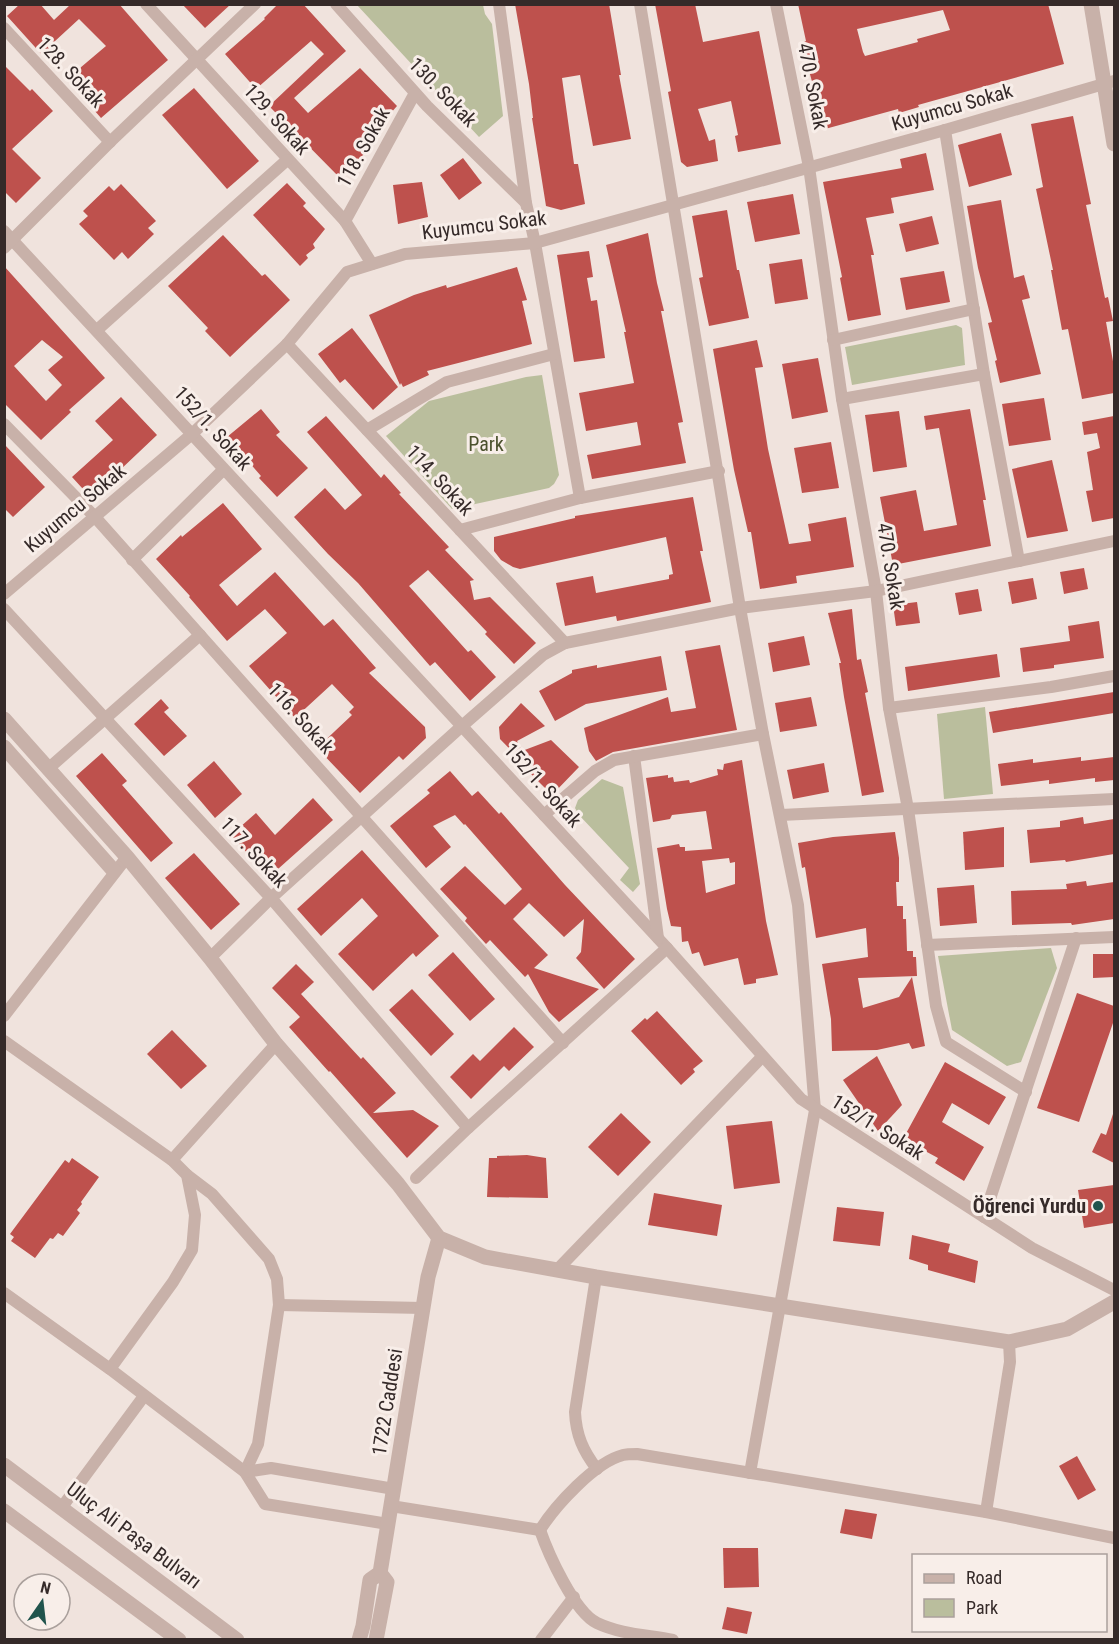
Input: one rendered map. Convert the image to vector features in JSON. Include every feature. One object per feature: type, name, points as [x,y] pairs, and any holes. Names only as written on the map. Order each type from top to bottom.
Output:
[{"type":"street","name":"129. Sokak","points":[[146,4],[345,221],[372,264]]},
{"type":"street","points":[[7,239],[255,4]]},
{"type":"street","name":"130. Sokak","points":[[336,4],[415,93],[526,203]]},
{"type":"street","points":[[499,4],[526,203],[580,498]]},
{"type":"street","points":[[640,4],[740,608],[798,905],[815,1110],[750,1473]]},
{"type":"street","name":"470. Sokak","points":[[776,4],[809,167],[842,399],[876,591],[889,708],[908,809],[936,1006],[946,1042],[1026,1092]]},
{"type":"street","points":[[1091,4],[1109,82],[1114,144]]},
{"type":"street","name":"128. Sokak","points":[[4,28],[110,142]]},
{"type":"street","name":"Kuyumcu Sokak","points":[[4,594],[192,434],[287,344],[347,272],[405,254],[535,243],[945,130],[1109,82]]},
{"type":"street","name":"118. Sokak","points":[[345,221],[415,93]]},
{"type":"street","points":[[945,130],[984,374],[1019,561]]},
{"type":"street","points":[[97,330],[287,160]]},
{"type":"street","name":"152/1. Sokak","points":[[7,239],[97,330],[223,470],[658,938],[801,1099],[1032,1248],[1114,1290]]},
{"type":"street","points":[[833,339],[974,309]]},
{"type":"street","name":"114. Sokak","points":[[287,344],[565,643]]},
{"type":"street","points":[[367,430],[447,382],[554,354]]},
{"type":"street","points":[[842,399],[984,374]]},
{"type":"street","name":"116. Sokak","points":[[4,424],[95,516],[563,1043]]},
{"type":"street","points":[[132,560],[223,470]]},
{"type":"street","points":[[460,530],[580,498],[719,471]]},
{"type":"street","points":[[210,958],[271,898],[364,817],[462,726],[543,655],[565,643],[740,608],[876,591],[1114,541]]},
{"type":"street","name":"117. Sokak","points":[[4,609],[104,720],[271,898],[468,1128]]},
{"type":"street","points":[[49,768],[200,635]]},
{"type":"street","points":[[889,708],[1051,687],[1114,676]]},
{"type":"street","points":[[4,718],[126,857],[210,958],[276,1044],[398,1184],[438,1238],[484,1257],[596,1277],[1009,1342],[1067,1329],[1114,1302]]},
{"type":"street","points":[[544,815],[594,771],[614,760],[763,734]]},
{"type":"street","points":[[4,747],[114,871]]},
{"type":"street","points":[[634,756],[658,938]]},
{"type":"street","points":[[781,815],[1114,799]]},
{"type":"street","points":[[4,1016],[126,857]]},
{"type":"street","points":[[927,945],[1114,937]]},
{"type":"street","points":[[984,1217],[1076,938]]},
{"type":"street","points":[[416,1178],[667,948]]},
{"type":"street","points":[[4,1041],[172,1160],[212,1194],[269,1259],[277,1279],[279,1305],[258,1444],[245,1473]]},
{"type":"street","points":[[172,1160],[276,1044]]},
{"type":"street","points":[[557,1270],[762,1057]]},
{"type":"street","points":[[110,1369],[173,1282],[192,1250],[195,1215],[187,1175]]},
{"type":"street","name":"1722 Caddesi","points":[[358,1640],[363,1626],[370,1580],[380,1572],[428,1277],[438,1238]]},
{"type":"street","points":[[596,1277],[575,1412],[575,1427],[583,1451],[597,1469]]},
{"type":"street","points":[[4,1293],[110,1369],[245,1473],[265,1504],[388,1524]]},
{"type":"street","points":[[279,1305],[423,1308]]},
{"type":"street","points":[[986,1512],[1010,1362],[1009,1342]]},
{"type":"street","points":[[62,1507],[144,1396]]},
{"type":"street","points":[[540,1530],[560,1502],[597,1469],[622,1455],[637,1454],[986,1512],[1114,1538]]},
{"type":"street","name":"Uluç Ali Paşa Bulvarı","points":[[4,1465],[237,1640]]},
{"type":"street","points":[[245,1473],[271,1468],[394,1489]]},
{"type":"street","points":[[391,1506],[540,1530]]},
{"type":"street","points":[[4,1511],[179,1640]]},
{"type":"street","points":[[540,1530],[557,1574],[585,1613],[595,1622],[618,1630],[673,1640]]},
{"type":"street","name":"1722 Caddesi","points":[[376,1640],[387,1582],[380,1572]]},
{"type":"street","points":[[541,1640],[574,1597]]},
{"type":"green space","points":[[357,5],[483,5],[485,14],[492,24],[503,116],[479,137]]},
{"type":"green space","points":[[956,325],[962,328],[965,365],[852,385],[845,347]]},
{"type":"green space","name":"Park","points":[[542,375],[559,475],[549,488],[452,509],[386,436],[429,401]]},
{"type":"green space","points":[[985,707],[993,794],[944,799],[937,714]]},
{"type":"green space","points":[[602,779],[623,787],[640,884],[633,892],[620,880],[629,868],[575,808],[578,800]]},
{"type":"green space","points":[[1051,948],[1057,968],[1021,1062],[1007,1066],[952,1030],[938,956]]},
{"type":"building","points":[[20,4],[40,4],[54,20],[71,4],[119,4],[168,60],[101,118],[67,79],[106,46],[79,19],[54,42],[57,45],[44,57],[7,16]]},
{"type":"building","points":[[182,4],[231,4],[205,28]]},
{"type":"building","points":[[278,4],[303,4],[346,51],[294,98],[308,113],[360,68],[397,106],[361,147],[366,152],[340,178],[269,106],[324,54],[311,41],[256,89],[225,54],[265,19]]},
{"type":"building","points":[[515,4],[609,4],[631,139],[593,146],[580,75],[562,78],[574,164],[578,164],[585,204],[561,210],[546,206]]},
{"type":"building","points":[[655,4],[695,4],[703,42],[759,31],[781,144],[738,152],[735,136],[738,135],[731,101],[698,109],[709,141],[715,139],[718,161],[687,167],[681,162]]},
{"type":"building","points":[[798,4],[1048,4],[1064,64],[918,105],[919,107],[899,113],[898,109],[825,129],[808,67],[810,67],[804,42],[806,41]],"holes":[[[943,10],[950,30],[917,39],[918,42],[865,56],[857,29]]]},
{"type":"building","points":[[4,65],[53,111],[12,149],[41,178],[16,203],[4,191]]},
{"type":"building","points":[[194,88],[259,161],[227,189],[162,115]]},
{"type":"building","points":[[1073,116],[1091,204],[1086,205],[1105,298],[1108,297],[1113,321],[1106,322],[1114,367],[1114,393],[1082,399],[1068,329],[1062,330],[1051,270],[1053,270],[1036,189],[1043,187],[1031,124]]},
{"type":"building","points":[[1001,133],[1012,175],[969,187],[958,145]]},
{"type":"building","points":[[926,153],[934,190],[891,198],[894,213],[866,218],[874,255],[871,255],[881,315],[848,321],[840,278],[842,277],[823,182],[902,168],[900,159]]},
{"type":"building","points":[[463,158],[482,183],[459,200],[440,175]]},
{"type":"building","points":[[422,182],[428,217],[398,224],[393,185]]},
{"type":"building","points":[[287,183],[306,203],[303,206],[325,229],[313,244],[315,248],[306,255],[308,258],[300,266],[253,215]]},
{"type":"building","points":[[121,184],[156,221],[148,228],[154,234],[128,259],[122,252],[114,260],[79,224],[88,216],[83,211],[109,186],[114,191]]},
{"type":"building","points":[[793,194],[800,234],[755,242],[747,202]]},
{"type":"building","points":[[1001,200],[1014,278],[1024,275],[1030,298],[1022,300],[1041,374],[1000,383],[988,323],[992,322],[978,268],[967,206]]},
{"type":"building","points":[[727,210],[737,270],[739,270],[749,318],[709,326],[699,278],[703,277],[692,216]]},
{"type":"building","points":[[932,216],[939,244],[906,252],[899,224]]},
{"type":"building","points":[[648,233],[683,422],[678,423],[686,463],[592,479],[587,455],[641,445],[637,422],[586,431],[579,393],[634,383],[624,332],[626,332],[606,245]]},
{"type":"building","points":[[223,235],[262,276],[265,274],[290,300],[230,357],[205,331],[208,328],[168,286]]},
{"type":"building","points":[[589,251],[593,277],[587,278],[591,301],[597,300],[605,358],[574,362],[557,255]]},
{"type":"building","points":[[802,259],[808,299],[775,304],[769,264]]},
{"type":"building","points":[[4,266],[105,378],[69,410],[71,412],[41,440],[4,403]],"holes":[[[42,340],[63,357],[48,370],[62,385],[46,401],[14,366]]]},
{"type":"building","points":[[517,267],[527,300],[522,301],[532,344],[427,371],[429,375],[403,387],[401,383],[400,385],[369,315],[414,295],[446,285],[447,288]]},
{"type":"building","points":[[944,271],[950,302],[906,310],[900,278]]},
{"type":"building","points":[[352,328],[398,387],[373,410],[345,379],[340,383],[318,354]]},
{"type":"building","points":[[757,340],[763,367],[755,368],[768,449],[789,544],[811,541],[808,524],[846,517],[854,567],[796,576],[797,583],[760,589],[751,532],[748,532],[734,470],[713,349]]},
{"type":"building","points":[[818,358],[828,412],[792,419],[782,364]]},
{"type":"building","points":[[121,397],[157,435],[119,471],[122,474],[93,500],[72,477],[113,440],[95,421]]},
{"type":"building","points":[[1044,398],[1051,440],[1009,446],[1002,404]]},
{"type":"building","points":[[261,409],[280,432],[276,435],[308,468],[277,497],[227,437]]},
{"type":"building","points":[[970,409],[986,500],[983,500],[991,546],[893,565],[880,497],[916,490],[924,531],[957,525],[939,428],[926,430],[924,416]]},
{"type":"building","points":[[899,411],[907,467],[873,472],[865,415]]},
{"type":"building","points":[[326,416],[381,478],[384,474],[401,493],[399,494],[449,547],[445,550],[474,580],[470,581],[474,600],[490,597],[536,643],[514,664],[428,570],[409,586],[468,652],[471,650],[496,677],[470,701],[435,662],[430,666],[358,583],[294,517],[325,488],[345,510],[362,495],[307,432]]},
{"type":"building","points":[[1114,416],[1114,518],[1092,522],[1086,491],[1093,490],[1087,452],[1100,448],[1097,433],[1084,435],[1082,422]]},
{"type":"building","points":[[831,442],[839,488],[802,493],[794,448]]},
{"type":"building","points":[[4,444],[45,487],[13,517],[4,508]]},
{"type":"building","points":[[1052,460],[1068,531],[1027,538],[1012,469]]},
{"type":"building","points":[[693,497],[703,551],[700,551],[711,602],[617,621],[616,616],[565,626],[556,583],[593,576],[596,593],[669,579],[669,575],[673,574],[666,537],[520,569],[501,560],[494,551],[494,537],[575,518],[575,516]]},
{"type":"building","points":[[223,503],[262,549],[219,585],[237,606],[275,572],[324,626],[333,619],[376,668],[369,673],[425,727],[426,738],[403,760],[399,756],[360,793],[317,748],[352,715],[349,712],[354,707],[332,684],[295,718],[249,666],[287,633],[265,609],[227,641],[156,559],[181,535],[182,537]]},
{"type":"building","points":[[1084,568],[1088,589],[1064,594],[1060,572]]},
{"type":"building","points":[[1033,578],[1037,599],[1012,604],[1008,582]]},
{"type":"building","points":[[978,589],[982,611],[959,615],[955,593]]},
{"type":"building","points":[[917,602],[920,623],[896,626],[893,605]]},
{"type":"building","points":[[852,609],[857,660],[861,659],[868,692],[865,693],[884,792],[862,796],[844,697],[839,663],[841,663],[828,613]]},
{"type":"building","points":[[1099,621],[1104,658],[1023,672],[1020,648],[1070,641],[1068,626]]},
{"type":"building","points":[[804,636],[810,665],[773,672],[768,643]]},
{"type":"building","points":[[720,645],[737,730],[613,752],[596,761],[589,751],[584,728],[668,697],[671,712],[696,708],[685,651]]},
{"type":"building","points":[[997,654],[1000,677],[908,691],[905,667]]},
{"type":"building","points":[[661,656],[667,690],[586,704],[555,721],[539,691],[572,673],[572,670],[597,665],[597,668]]},
{"type":"building","points":[[1114,692],[1114,713],[993,733],[989,712]]},
{"type":"building","points":[[811,697],[817,726],[780,732],[775,703]]},
{"type":"building","points":[[161,699],[169,708],[164,712],[187,736],[164,756],[134,724]]},
{"type":"building","points":[[521,703],[545,726],[517,741],[522,751],[551,740],[579,767],[552,795],[500,739],[499,727]]},
{"type":"building","points":[[102,753],[127,781],[122,785],[173,843],[151,862],[76,776]]},
{"type":"building","points":[[1081,757],[1081,761],[1114,757],[1114,780],[1095,782],[1095,778],[1049,784],[1049,780],[1001,786],[998,764],[1033,759],[1033,763]]},
{"type":"building","points":[[742,760],[766,921],[778,975],[756,979],[756,983],[744,985],[738,958],[704,966],[699,952],[692,954],[688,941],[682,942],[681,927],[671,926],[657,848],[679,844],[680,847],[685,847],[685,851],[712,849],[706,811],[672,815],[670,819],[653,822],[646,778],[668,775],[668,778],[673,777],[674,782],[689,780],[690,783],[718,775],[717,769],[723,770],[724,764]],"holes":[[[729,858],[730,863],[735,862],[735,884],[706,893],[702,861]]]},
{"type":"building","points":[[214,761],[242,794],[215,818],[187,785]]},
{"type":"building","points":[[824,763],[829,792],[793,799],[787,770]]},
{"type":"building","points":[[450,771],[472,796],[478,791],[499,814],[501,812],[565,885],[635,959],[604,989],[576,958],[581,952],[584,919],[564,937],[529,903],[513,919],[548,955],[534,968],[599,989],[559,1022],[549,1012],[528,974],[525,977],[490,940],[486,944],[465,921],[467,918],[440,889],[465,866],[505,905],[522,889],[455,815],[433,826],[451,847],[426,868],[390,826],[430,793],[427,790]]},
{"type":"building","points":[[313,798],[333,820],[269,877],[231,835],[256,813],[275,835]]},
{"type":"building","points":[[1083,817],[1084,824],[1114,819],[1114,854],[1066,862],[1065,860],[1030,863],[1027,830],[1060,827],[1060,821]]},
{"type":"building","points":[[1004,827],[1004,867],[965,870],[963,832]]},
{"type":"building","points":[[895,832],[899,858],[899,882],[896,882],[897,906],[903,906],[903,919],[906,919],[907,951],[913,951],[913,957],[916,957],[917,976],[858,978],[863,1008],[899,997],[912,977],[925,1046],[912,1049],[909,1043],[877,1050],[832,1051],[831,1019],[822,964],[868,957],[866,928],[816,938],[805,867],[802,868],[798,843],[833,837]]},
{"type":"building","points":[[362,850],[439,936],[416,957],[413,953],[373,991],[338,954],[378,916],[362,898],[321,936],[297,909]]},
{"type":"building","points":[[194,853],[240,904],[211,930],[165,878]]},
{"type":"building","points":[[1086,881],[1087,886],[1114,882],[1114,919],[1072,925],[1071,923],[1012,925],[1011,891],[1067,889],[1066,884]]},
{"type":"building","points":[[974,885],[977,923],[940,926],[937,888]]},
{"type":"building","points":[[453,952],[495,999],[470,1021],[428,975]]},
{"type":"building","points":[[1093,954],[1114,954],[1114,977],[1093,978]]},
{"type":"building","points":[[296,964],[314,982],[301,994],[396,1093],[373,1113],[413,1110],[439,1126],[407,1158],[289,1027],[300,1017],[272,988]]},
{"type":"building","points":[[412,989],[454,1034],[431,1056],[389,1010]]},
{"type":"building","points":[[1077,993],[1114,1006],[1114,1020],[1079,1122],[1037,1108]]},
{"type":"building","points":[[657,1011],[703,1061],[693,1069],[695,1072],[681,1085],[631,1031]]},
{"type":"building","points":[[514,1027],[534,1047],[509,1071],[504,1066],[471,1099],[450,1077],[473,1054],[480,1061]]},
{"type":"building","points":[[172,1030],[207,1066],[181,1089],[147,1054]]},
{"type":"building","points":[[877,1056],[902,1105],[878,1131],[843,1080]]},
{"type":"building","points":[[945,1062],[1006,1097],[989,1125],[952,1103],[942,1122],[984,1147],[964,1181],[935,1163],[938,1158],[903,1139]]},
{"type":"building","points":[[621,1113],[651,1142],[618,1176],[588,1147]]},
{"type":"building","points":[[1113,1114],[1114,1163],[1092,1152],[1101,1133],[1106,1135]]},
{"type":"building","points":[[772,1121],[780,1183],[734,1189],[726,1126]]},
{"type":"building","points":[[527,1155],[546,1158],[548,1198],[487,1197],[489,1158]]},
{"type":"building","points":[[72,1158],[99,1177],[81,1202],[77,1210],[80,1213],[63,1236],[58,1233],[53,1239],[50,1238],[35,1258],[11,1241],[14,1237],[10,1234],[65,1160],[69,1163]]},
{"type":"building","name":"Öğrenci Yurdu","points":[[1114,1185],[1114,1223],[1084,1228],[1078,1190]]},
{"type":"building","points":[[654,1193],[722,1205],[717,1236],[648,1225]]},
{"type":"building","points":[[837,1207],[884,1212],[880,1246],[833,1241]]},
{"type":"building","points":[[912,1235],[950,1244],[948,1252],[978,1261],[975,1283],[928,1270],[928,1265],[909,1259]]},
{"type":"building","points":[[1077,1456],[1096,1490],[1078,1500],[1059,1466]]},
{"type":"building","points":[[845,1509],[877,1514],[872,1539],[840,1533]]},
{"type":"building","points":[[723,1548],[758,1548],[759,1587],[724,1588]]},
{"type":"building","points":[[727,1607],[752,1612],[747,1634],[722,1629]]},
{"type":"place","name":"Öğrenci Yurdu","points":[[1098,1206]]}]
